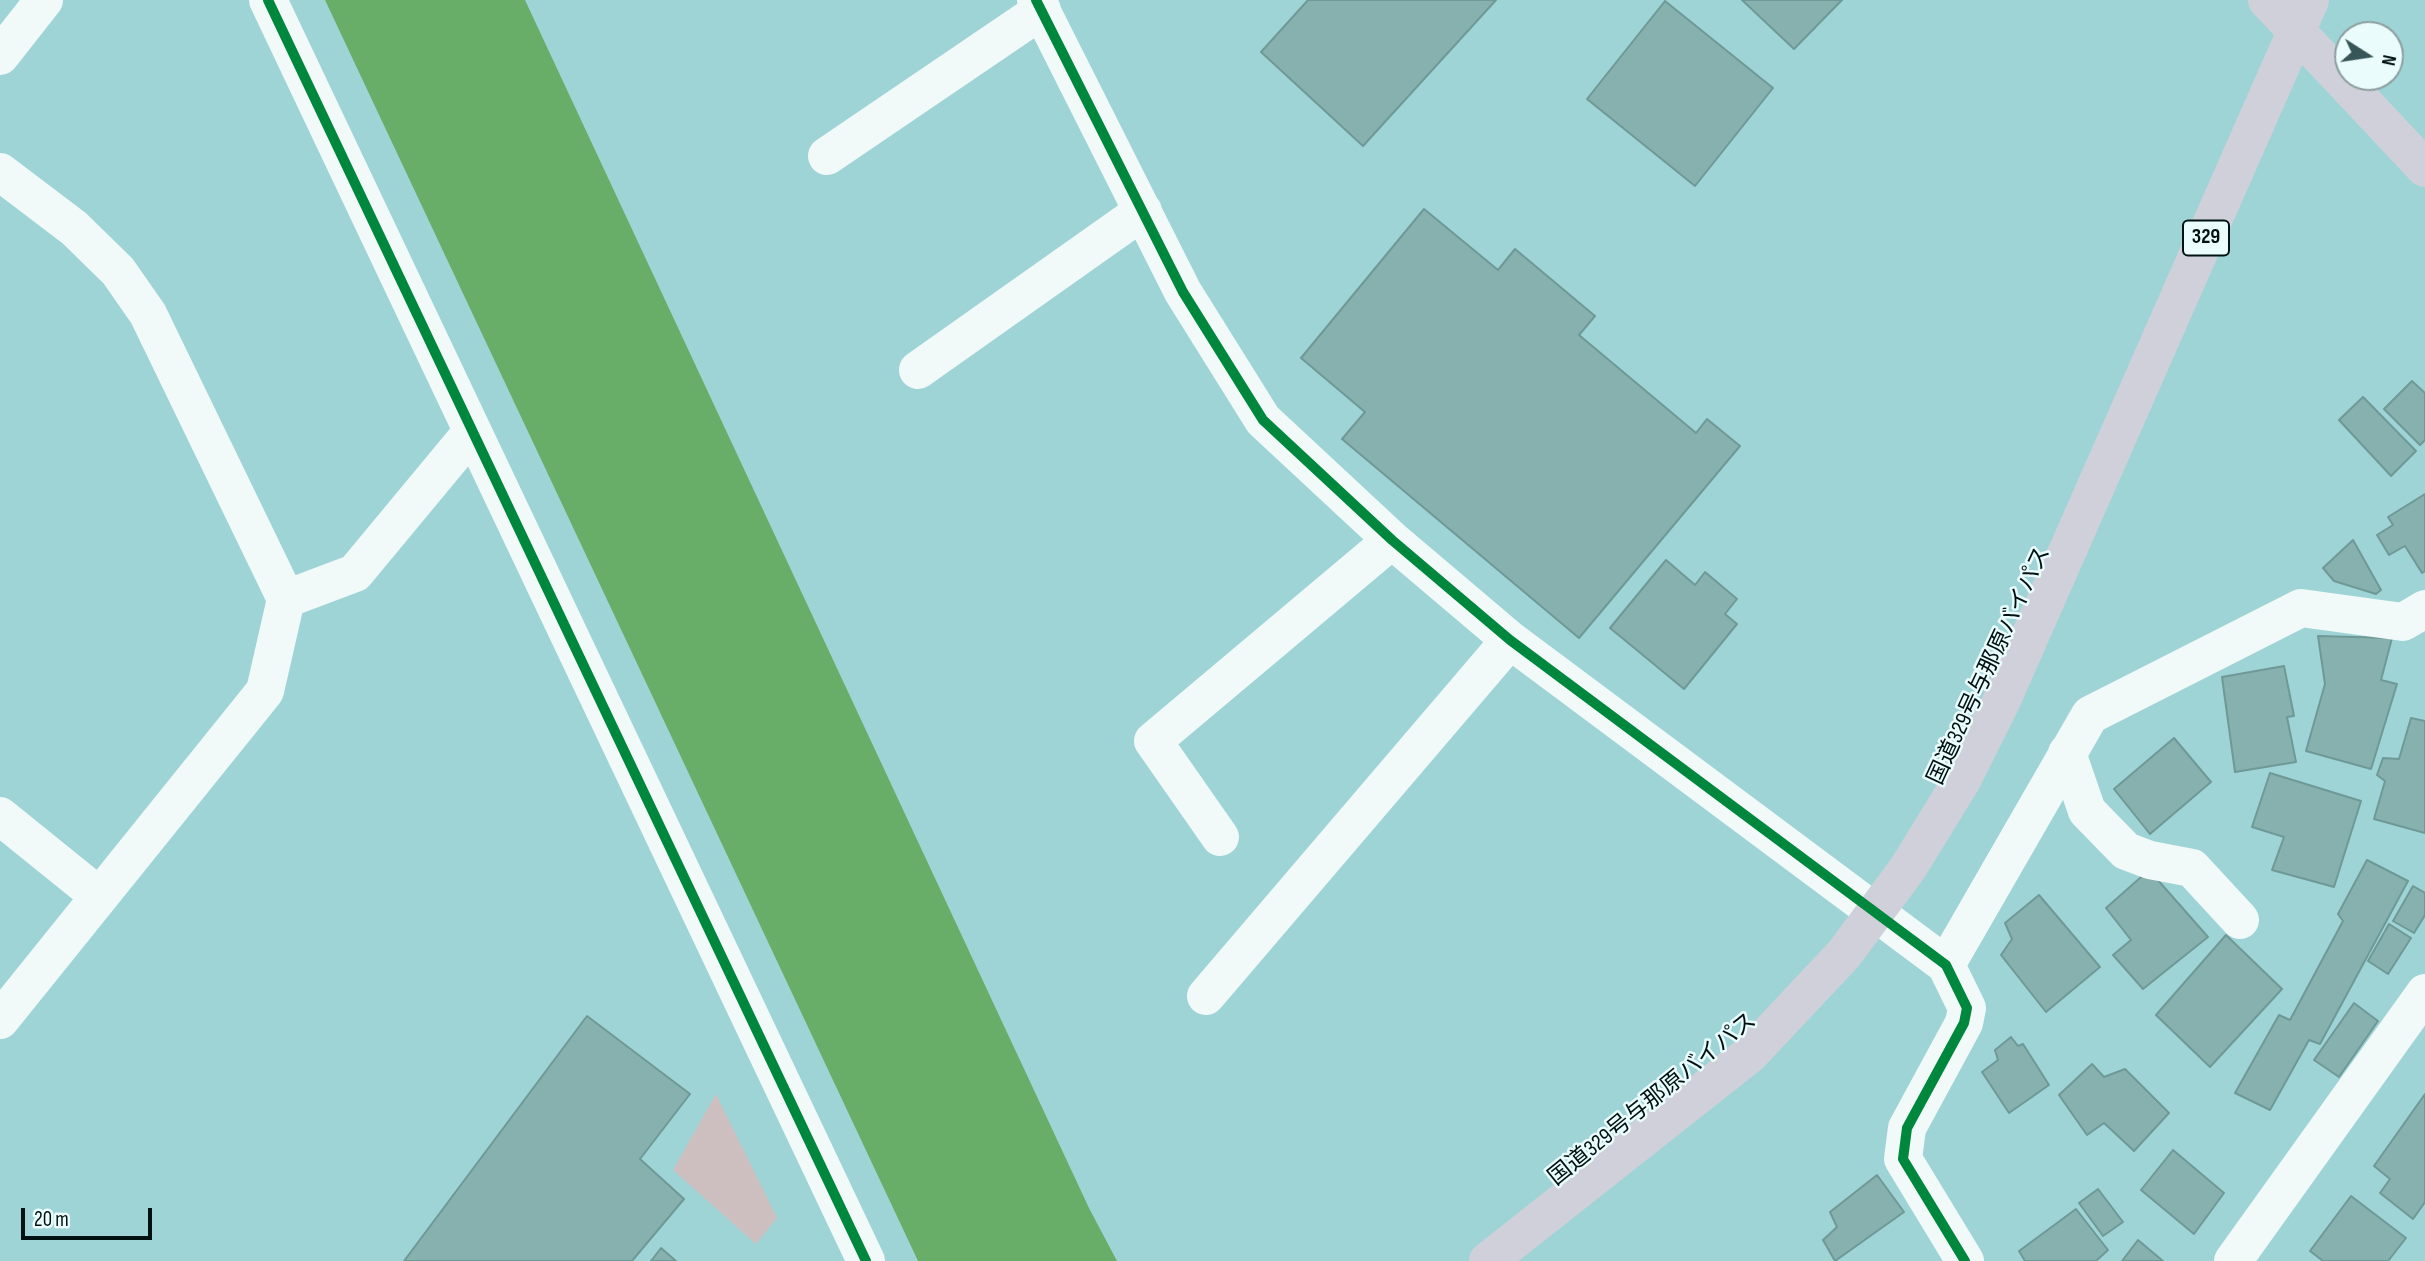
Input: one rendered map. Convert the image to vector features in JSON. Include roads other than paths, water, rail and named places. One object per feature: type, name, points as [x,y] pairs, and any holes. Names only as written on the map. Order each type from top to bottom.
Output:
[{"type":"highway","points":[[2267,0],[2302,10],[2425,168]]},
{"type":"highway","name":"国道329号与那原バイパス","points":[[1488,1261],[1750,1054],[1844,954],[1908,868],[1962,780],[2001,702],[2302,10]]},
{"type":"street","points":[[0,56],[44,0]]},
{"type":"street","points":[[268,0],[866,1261]]},
{"type":"street","points":[[827,156],[1039,5],[1183,292],[1263,420],[1392,540],[1510,640],[1946,965],[1967,1008],[1964,1023],[1907,1128],[1903,1159],[1965,1261]]},
{"type":"street","points":[[0,1020],[265,691],[286,599],[148,314],[117,271],[74,228],[5,186]]},
{"type":"street","points":[[918,370],[1143,211]]},
{"type":"street","points":[[286,599],[355,573],[472,432]]},
{"type":"street","points":[[1220,837],[1153,741],[1392,540]]},
{"type":"street","points":[[1946,965],[2090,715],[2301,608],[2403,622],[2425,609]]},
{"type":"street","points":[[1206,996],[1510,640]]},
{"type":"street","points":[[2067,753],[2087,811],[2126,850],[2150,860],[2192,868],[2240,920]]},
{"type":"street","points":[[0,816],[100,896]]},
{"type":"street","points":[[2233,1261],[2425,993]]}]
